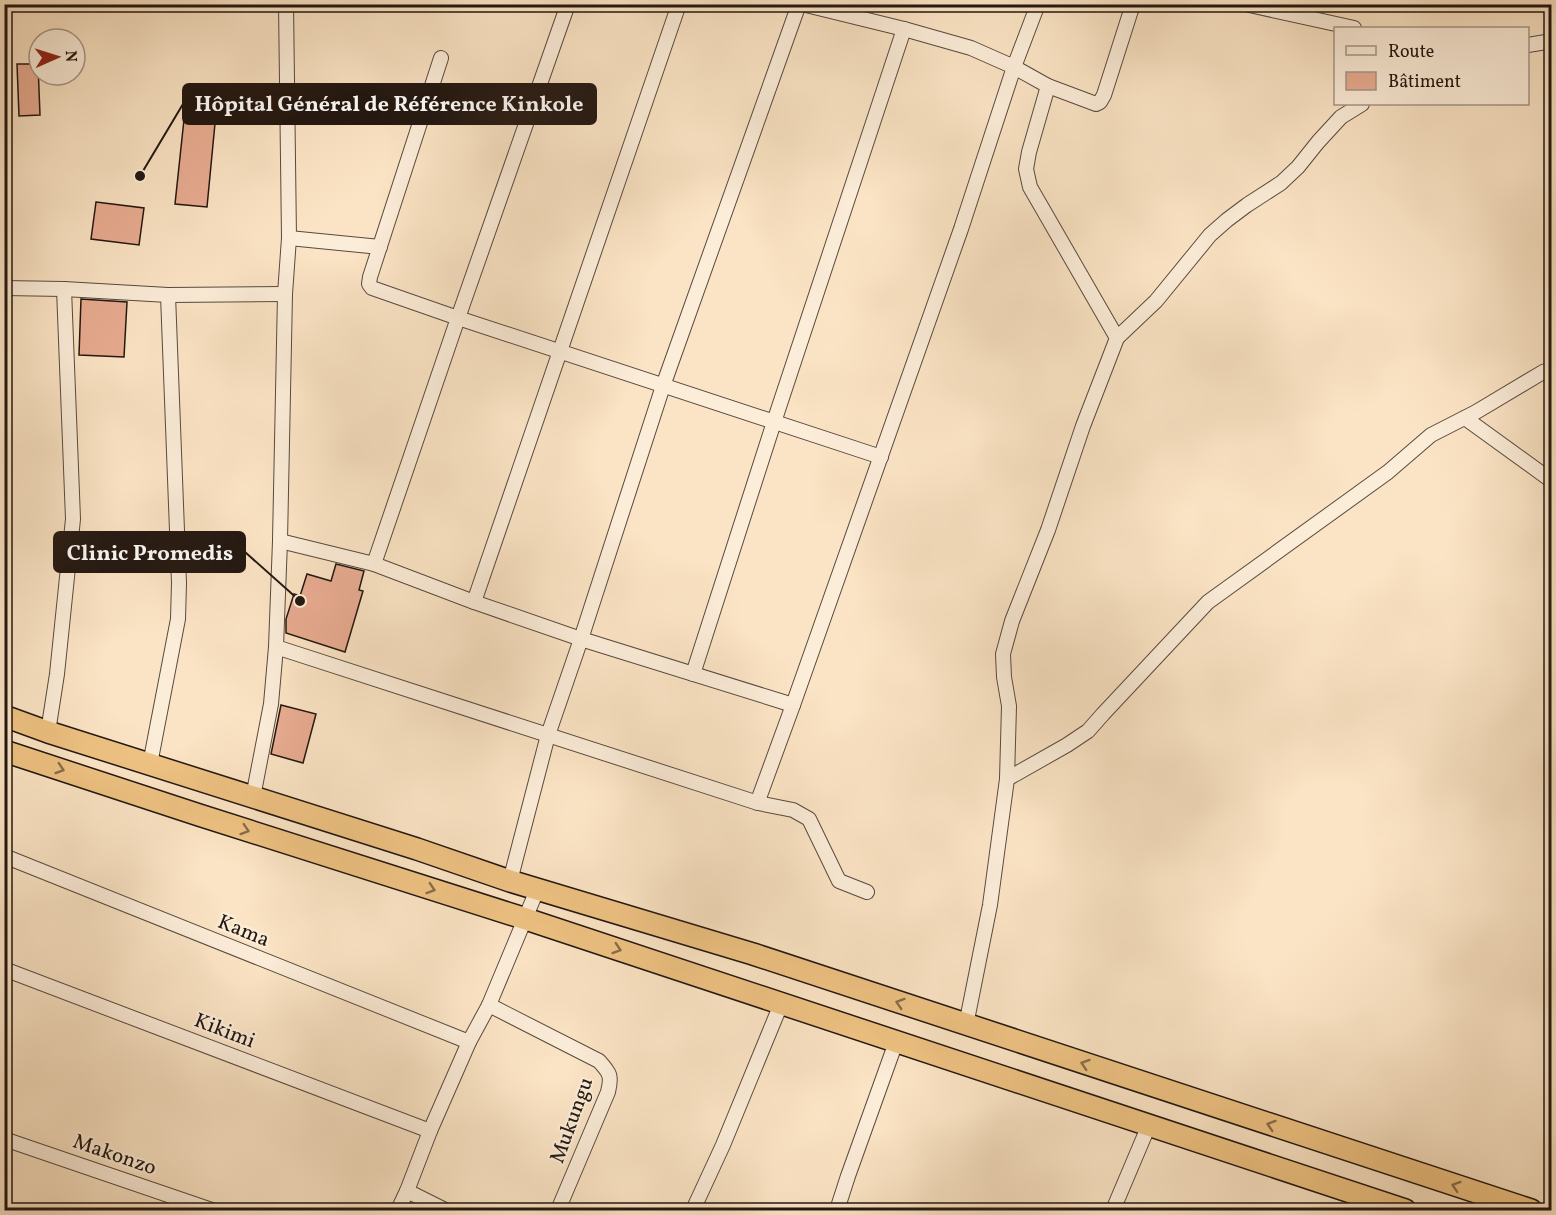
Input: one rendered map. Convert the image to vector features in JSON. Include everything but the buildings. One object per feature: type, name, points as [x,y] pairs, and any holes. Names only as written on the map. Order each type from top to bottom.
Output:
[{"type":"highway","points":[[4,716],[417,849],[510,882],[753,954],[1531,1210]]},
{"type":"highway","points":[[4,751],[526,919],[1405,1210]]},
{"type":"street","points":[[253,797],[271,704],[276,647],[285,294],[289,238],[286,4]]},
{"type":"street","points":[[374,564],[568,4]]},
{"type":"street","points":[[474,602],[679,4]]},
{"type":"street","points":[[510,882],[548,735],[663,386],[801,4],[971,48],[1014,67],[1048,86],[1096,104],[1104,95],[1133,4]]},
{"type":"street","points":[[758,803],[961,230],[1014,67],[1038,4]]},
{"type":"street","points":[[1245,4],[1349,27]]},
{"type":"street","points":[[693,674],[904,29]]},
{"type":"street","points":[[1529,45],[1551,41]]},
{"type":"street","points":[[441,58],[370,277],[369,284],[372,288],[881,457]]},
{"type":"street","points":[[1048,86],[1029,152],[1026,169],[1030,187],[1117,338]]},
{"type":"street","points":[[966,1025],[990,905],[1007,779],[1009,705],[1003,654],[1012,621],[1048,530],[1083,426],[1117,338],[1156,301],[1210,235],[1240,210],[1281,183],[1298,167],[1341,117],[1360,105]]},
{"type":"street","points":[[289,238],[380,247]]},
{"type":"street","points":[[4,288],[168,295],[285,294]]},
{"type":"street","points":[[48,732],[57,674],[73,519],[64,289]]},
{"type":"street","points":[[150,764],[178,619],[168,295]]},
{"type":"street","points":[[1007,779],[1088,731],[1208,602],[1388,472],[1431,435],[1551,369]]},
{"type":"street","points":[[1465,418],[1551,481]]},
{"type":"street","points":[[280,541],[374,564],[581,639],[793,705]]},
{"type":"street","points":[[276,647],[758,803],[793,810],[809,819],[839,881],[867,892]]},
{"type":"street","name":"Kama","points":[[4,856],[469,1042]]},
{"type":"street","points":[[398,1210],[430,1131],[469,1042],[489,1005],[537,890]]},
{"type":"street","name":"Kikimi","points":[[4,969],[430,1131]]},
{"type":"street","points":[[693,1210],[723,1145],[781,1004]]},
{"type":"street","name":"Mukungu","points":[[489,1005],[599,1061],[609,1072],[608,1092],[558,1210]]},
{"type":"street","points":[[837,1210],[896,1042]]},
{"type":"street","points":[[1113,1210],[1149,1125]]},
{"type":"street","name":"Makonzo","points":[[4,1139],[212,1210]]},
{"type":"street","points":[[407,1191],[445,1210]]},
{"type":"place","name":"Hôpital Général de Référence Kinkole","points":[[140,176]]},
{"type":"place","name":"Clinic Promedis","points":[[300,601]]}]
